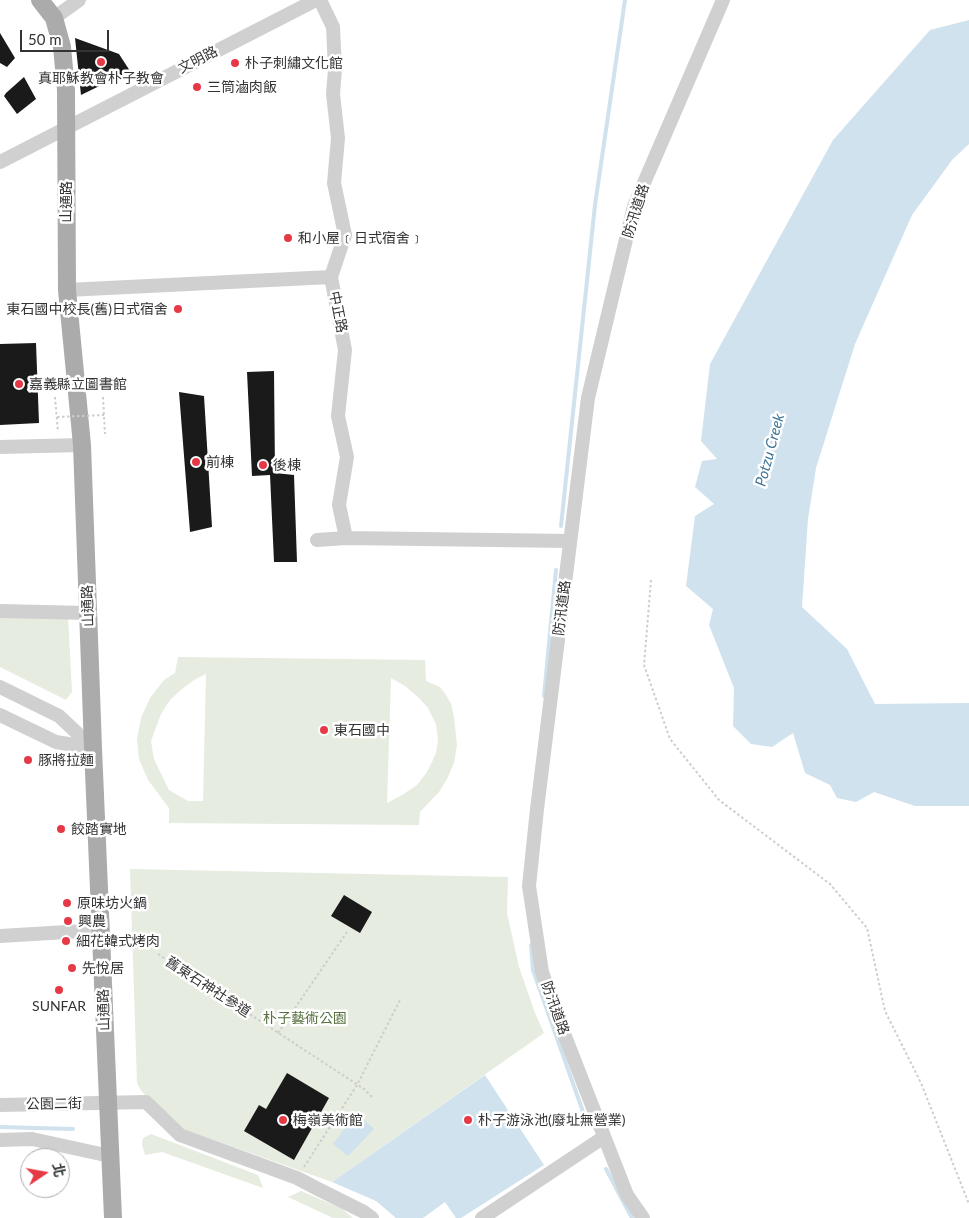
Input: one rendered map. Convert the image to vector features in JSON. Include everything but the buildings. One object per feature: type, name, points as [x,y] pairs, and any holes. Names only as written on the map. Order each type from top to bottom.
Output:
[{"type":"main road","name":"山通路","points":[[40,0],[54,18],[62,47],[66,90],[67,290],[82,445],[92,748],[113,1218]]},
{"type":"street","points":[[54,18],[79,0]]},
{"type":"street","name":"文明路","points":[[0,162],[316,0]]},
{"type":"street","name":"中正路","points":[[320,0],[333,27],[335,69],[333,94],[338,138],[334,183],[345,235],[331,277],[345,350],[338,416],[347,457],[339,505],[346,538]]},
{"type":"street","name":"防汛道路","points":[[643,1218],[627,1195],[542,972],[529,886],[588,398],[634,206],[723,0]]},
{"type":"street","points":[[67,290],[331,277]]},
{"type":"street","points":[[0,446],[82,445]]},
{"type":"street","points":[[317,540],[346,538],[570,541]]},
{"type":"street","points":[[0,611],[88,613]]},
{"type":"street","points":[[0,687],[59,716],[92,748]]},
{"type":"street","points":[[0,715],[56,742],[92,748]]},
{"type":"street","points":[[0,936],[100,930]]},
{"type":"street","name":"公園二街","points":[[0,1105],[146,1102],[180,1135],[297,1178],[364,1212],[372,1218]]},
{"type":"street","points":[[482,1218],[604,1137]]},
{"type":"street","points":[[0,1140],[32,1139],[110,1156]]},
{"type":"path","points":[[103,397],[105,434]]},
{"type":"path","points":[[55,398],[59,434]]},
{"type":"path","points":[[57,417],[104,415]]},
{"type":"path","points":[[651,580],[644,665],[670,739],[720,800],[830,884],[867,928],[885,1011],[921,1083],[969,1204]]},
{"type":"path","points":[[278,1033],[347,932]]},
{"type":"path","name":"舊東石神社參道","points":[[158,954],[364,1089],[372,1097]]},
{"type":"path","points":[[297,1178],[357,1086],[400,1000]]},
{"type":"green space","points":[[0,615],[68,617],[72,692],[66,700],[0,667]]},
{"type":"green space","points":[[178,657],[425,660],[426,681],[440,687],[451,704],[457,745],[454,763],[439,792],[420,812],[419,825],[169,823],[169,808],[148,780],[139,759],[137,739],[141,718],[150,698],[164,680],[175,673]],"holes":[[[206,674],[203,801],[188,801],[169,790],[154,759],[151,741],[161,714],[170,700],[194,680]],[[391,678],[405,686],[428,708],[436,724],[438,741],[432,762],[417,785],[387,803]]]},
{"type":"green space","name":"朴子藝術公園","points":[[130,869],[508,877],[507,913],[519,967],[544,1033],[332,1182],[183,1129],[142,1092],[137,1083]]},
{"type":"green space","points":[[151,1134],[258,1175],[263,1188],[162,1152],[145,1155],[142,1144],[143,1138]]},
{"type":"green space","points":[[301,1191],[341,1208],[353,1218],[333,1218],[288,1197]]},
{"type":"water","name":"Potzu Creek","points":[[969,20],[969,144],[952,160],[912,215],[855,344],[816,468],[808,519],[802,607],[847,649],[875,704],[969,703],[969,806],[915,806],[874,792],[856,802],[837,798],[830,785],[805,773],[793,733],[772,747],[751,744],[733,726],[734,688],[709,625],[713,609],[686,586],[695,516],[714,504],[695,487],[702,461],[717,459],[701,441],[710,364],[833,140],[930,30]]},
{"type":"water","name":"朴子游泳池(廢址無營業)","points":[[485,1075],[544,1165],[461,1218],[456,1218],[445,1202],[423,1218],[396,1218],[376,1201],[332,1182]]},
{"type":"water","points":[[356,1113],[374,1129],[348,1156],[333,1144]]},
{"type":"waterway","points":[[561,526],[595,205],[625,0]]},
{"type":"waterway","points":[[544,696],[556,570]]},
{"type":"waterway","points":[[531,945],[533,970],[588,1126]]},
{"type":"waterway","points":[[0,1127],[73,1129]]},
{"type":"waterway","points":[[606,1169],[632,1218]]},
{"type":"place","name":"真耶穌教會朴子教會","points":[[101,62]]},
{"type":"place","name":"朴子刺繡文化館","points":[[235,63]]},
{"type":"place","name":"三筒滷肉飯","points":[[197,87]]},
{"type":"place","name":"和小屋﹝日式宿舍﹞","points":[[288,238]]},
{"type":"place","name":"東石國中校長(舊)日式宿舍","points":[[178,309]]},
{"type":"place","name":"嘉義縣立圖書館","points":[[19,384]]},
{"type":"place","name":"前棟","points":[[196,462]]},
{"type":"place","name":"後棟","points":[[263,465]]},
{"type":"place","name":"東石國中","points":[[324,730]]},
{"type":"place","name":"豚將拉麵","points":[[28,760]]},
{"type":"place","name":"餃踏實地","points":[[61,829]]},
{"type":"place","name":"原味坊火鍋","points":[[67,903]]},
{"type":"place","name":"興農","points":[[68,921]]},
{"type":"place","name":"細花韓式烤肉","points":[[66,941]]},
{"type":"place","name":"先悅居","points":[[72,968]]},
{"type":"place","name":"SUNFAR","points":[[59,990]]},
{"type":"place","name":"梅嶺美術館","points":[[283,1120]]},
{"type":"place","name":"朴子游泳池(廢址無營業)","points":[[468,1120]]}]
